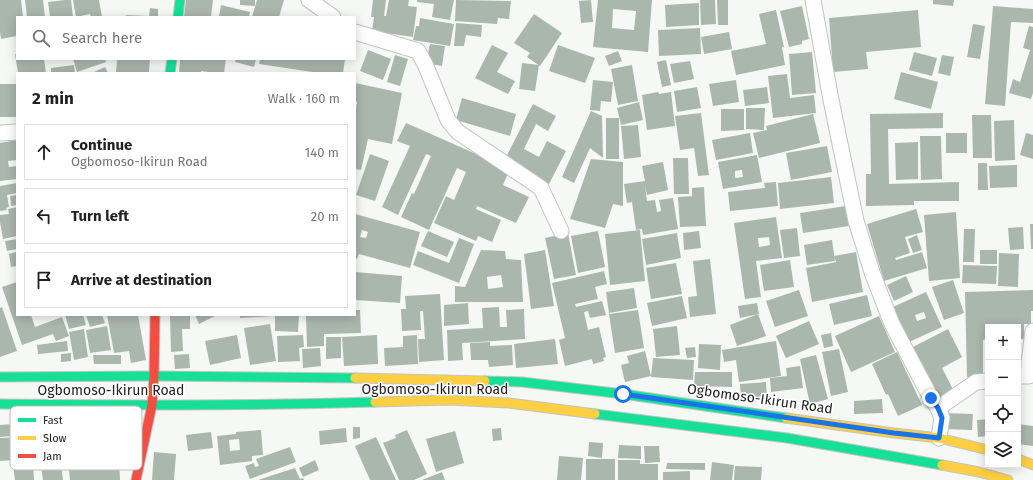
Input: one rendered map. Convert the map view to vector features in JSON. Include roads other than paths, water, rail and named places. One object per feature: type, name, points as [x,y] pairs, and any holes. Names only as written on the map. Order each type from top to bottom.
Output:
[{"type":"main road","points":[[178,16],[180,0]]},
{"type":"main road","points":[[170,72],[172,60]]},
{"type":"main road","points":[[142,452],[152,405],[155,316]]},
{"type":"main road","name":"Ogbomoso-Ikirun Road","points":[[0,377],[154,376],[426,379],[522,382],[623,394],[894,433],[939,438],[985,449]]},
{"type":"main road","name":"Ogbomoso-Ikirun Road","points":[[0,404],[315,404],[449,400],[509,402],[787,438],[979,472],[1008,480]]},
{"type":"main road","points":[[1021,460],[1033,465]]},
{"type":"main road","points":[[136,480],[138,470]]},
{"type":"street","points":[[309,0],[332,16]]},
{"type":"street","points":[[813,0],[831,100],[856,221],[873,275],[892,324],[942,418],[939,438]]},
{"type":"street","points":[[356,32],[418,51],[425,64],[448,120],[458,132],[541,188],[561,231]]},
{"type":"street","points":[[0,133],[16,132]]},
{"type":"street","points":[[1021,376],[1029,376],[1029,362],[1033,331]]},
{"type":"street","points":[[938,408],[976,382],[985,381]]}]
